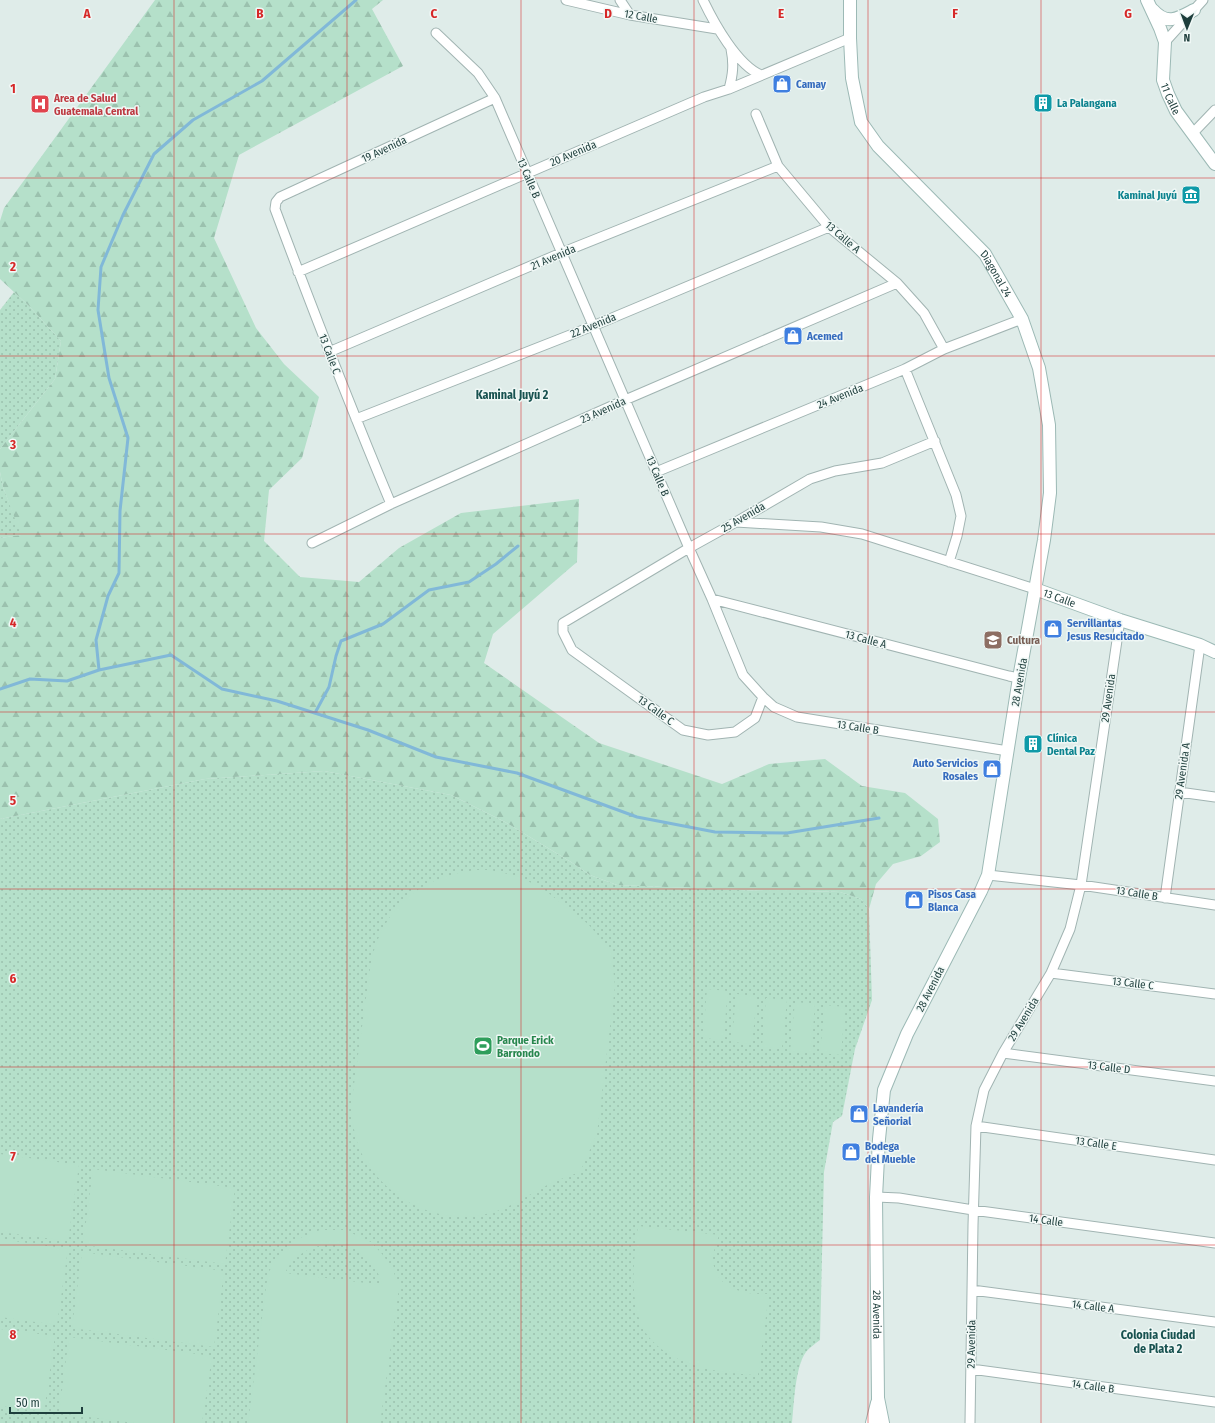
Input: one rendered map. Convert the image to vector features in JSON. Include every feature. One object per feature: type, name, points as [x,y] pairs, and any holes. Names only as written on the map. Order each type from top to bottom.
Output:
[{"type":"main road","name":"Diagonal 24","points":[[850,0],[852,78],[861,122],[878,146],[985,254],[1022,319],[1039,368],[1049,425],[1050,493],[1035,589]]},
{"type":"main road","points":[[1150,5],[1161,17],[1172,19],[1183,17],[1194,10]]},
{"type":"main road","name":"11 Calle","points":[[1150,5],[1165,42],[1163,80],[1168,94],[1176,111],[1215,164]]},
{"type":"main road","name":"13 Calle","points":[[1035,589],[1120,620],[1200,645],[1215,652]]},
{"type":"main road","name":"28 Avenida","points":[[883,1423],[878,1398],[876,1197],[878,1139],[884,1090],[907,1034],[988,875],[1019,678],[1035,589]]},
{"type":"main road","name":"28 Avenida","points":[[872,1423],[878,1398]]},
{"type":"street","name":"12 Calle","points":[[566,0],[630,15],[717,29]]},
{"type":"street","points":[[620,0],[630,15]]},
{"type":"street","points":[[703,0],[717,29],[747,67],[761,76]]},
{"type":"street","points":[[1165,42],[1203,0]]},
{"type":"street","name":"13 Calle B","points":[[436,33],[478,73],[495,98],[712,599],[743,675],[774,707],[797,717],[1008,751]]},
{"type":"street","name":"20 Avenida","points":[[298,272],[704,97],[729,89],[850,38]]},
{"type":"street","points":[[729,89],[733,66],[730,45]]},
{"type":"street","name":"19 Avenida","points":[[276,202],[280,197],[495,98]]},
{"type":"street","points":[[1193,133],[1215,110]]},
{"type":"street","name":"13 Calle A","points":[[756,114],[778,166],[829,227],[897,283],[924,313],[944,349]]},
{"type":"street","name":"21 Avenida","points":[[329,352],[561,253],[778,166]]},
{"type":"street","name":"13 Calle C","points":[[276,202],[275,209],[298,272],[391,504]]},
{"type":"street","name":"22 Avenida","points":[[356,419],[593,326],[829,227]]},
{"type":"street","name":"23 Avenida","points":[[312,543],[391,504],[625,400],[897,283]]},
{"type":"street","name":"24 Avenida","points":[[656,472],[905,369],[944,349],[1022,319]]},
{"type":"street","points":[[905,369],[956,495],[961,516],[949,562]]},
{"type":"street","name":"25 Avenida","points":[[563,623],[689,548],[810,479],[835,471],[882,464],[935,441]]},
{"type":"street","name":"13 Calle","points":[[736,522],[821,527],[862,534],[1035,589]]},
{"type":"street","name":"13 Calle A","points":[[712,599],[1019,678]]},
{"type":"street","name":"29 Avenida","points":[[970,1423],[973,1210],[976,1126],[984,1090],[1003,1053],[1051,973],[1070,929],[1081,885],[1120,620]]},
{"type":"street","name":"13 Calle C","points":[[563,623],[563,632],[572,650],[683,730],[708,735],[735,732],[755,718],[763,697]]},
{"type":"street","name":"29 Avenida A","points":[[1165,898],[1200,645]]},
{"type":"street","points":[[1179,792],[1215,797]]},
{"type":"street","name":"13 Calle B","points":[[988,875],[1081,885],[1215,905]]},
{"type":"street","name":"13 Calle C","points":[[1051,973],[1215,994]]},
{"type":"street","name":"13 Calle D","points":[[1003,1053],[1215,1081]]},
{"type":"street","name":"13 Calle E","points":[[976,1126],[1215,1160]]},
{"type":"street","name":"14 Calle","points":[[876,1197],[899,1198],[973,1210],[1215,1243]]},
{"type":"street","name":"14 Calle A","points":[[972,1290],[1215,1322]]},
{"type":"street","name":"14 Calle B","points":[[971,1369],[1215,1402]]},
{"type":"green space","points":[[155,0],[383,0],[372,9],[403,66],[239,155],[214,238],[256,328],[284,364],[319,397],[302,458],[269,490],[264,541],[300,577],[359,582],[399,548],[461,513],[579,499],[577,562],[493,634],[484,663],[599,743],[722,784],[769,764],[825,759],[862,786],[905,793],[938,819],[940,842],[921,856],[893,864],[876,884],[869,909],[861,899],[840,892],[765,891],[617,885],[590,875],[505,822],[451,795],[324,771],[205,779],[0,819],[0,538],[21,535],[3,487],[0,472],[0,449],[55,379],[61,341],[29,306],[0,279],[0,221],[4,208]]},
{"type":"green space","points":[[14,292],[61,341],[55,379],[0,449],[0,310]]},
{"type":"green space","points":[[0,472],[3,487],[22,535],[0,538]]},
{"type":"green space","name":"Parque Erick Barrondo","points":[[324,771],[451,795],[505,822],[590,875],[617,885],[765,891],[840,892],[861,899],[869,909],[872,1000],[855,1049],[842,1116],[833,1122],[824,1172],[820,1340],[806,1352],[799,1367],[792,1423],[0,1423],[0,819],[205,779]]},
{"type":"green space","name":"Parque Erick Barrondo","points":[[476,870],[490,870],[517,876],[542,888],[588,924],[611,950],[615,986],[597,1134],[580,1172],[549,1184],[503,1209],[494,1212],[467,1217],[448,1216],[411,1204],[395,1193],[381,1180],[368,1165],[359,1148],[351,1106],[371,962],[385,925],[395,910],[407,898],[422,887],[438,879],[456,873]]},
{"type":"green space","points":[[707,989],[728,991],[723,1040],[703,1038]]},
{"type":"green space","points":[[736,994],[757,996],[752,1044],[732,1042]]},
{"type":"green space","points":[[766,998],[787,1000],[782,1048],[762,1047]]},
{"type":"green space","points":[[795,1002],[815,1004],[811,1053],[790,1051]]},
{"type":"green space","points":[[825,1005],[845,1007],[841,1055],[820,1053]]},
{"type":"green space","points":[[0,1154],[79,1165],[68,1241],[0,1232]]},
{"type":"green space","points":[[93,1169],[235,1188],[225,1264],[83,1245]]},
{"type":"green space","points":[[638,1226],[719,1235],[713,1256],[714,1267],[718,1276],[723,1282],[740,1291],[769,1294],[758,1375],[729,1373],[698,1366],[670,1355],[648,1336],[641,1325],[635,1297],[634,1267]]},
{"type":"green space","points":[[320,1230],[345,1230],[371,1242],[393,1269],[396,1280],[400,1281],[380,1423],[248,1423],[268,1273],[280,1254],[295,1240]],"holes":[[[334,1244],[350,1247],[366,1257],[378,1273],[382,1285],[285,1273],[293,1261],[304,1252],[317,1246]]]},
{"type":"green space","points":[[0,1239],[68,1249],[57,1325],[0,1317]]},
{"type":"green space","points":[[82,1252],[224,1271],[214,1347],[72,1328]]},
{"type":"green space","points":[[0,1329],[55,1336],[44,1412],[0,1406]]},
{"type":"green space","points":[[69,1337],[212,1356],[202,1423],[134,1423],[59,1413]]},
{"type":"waterway","points":[[99,670],[96,640],[108,596],[119,573],[120,511],[128,438],[109,378],[98,310],[101,267],[123,215],[154,154],[193,120],[262,81],[356,0]]},
{"type":"waterway","points":[[315,713],[329,687],[341,641],[383,624],[429,590],[469,582],[496,564],[518,546]]},
{"type":"waterway","points":[[0,689],[30,679],[67,681],[99,670],[171,655],[222,689],[277,701],[368,730],[436,757],[517,773],[637,817],[715,832],[787,833],[879,818]]},
{"type":"place","name":"Camay","points":[[782,84]]},
{"type":"place","name":"La Palangana","points":[[1043,103]]},
{"type":"place","name":"Area de Salud Guatemala Central","points":[[40,104]]},
{"type":"place","name":"Kaminal Juyú","points":[[1191,195]]},
{"type":"place","name":"Acemed","points":[[793,336]]},
{"type":"place","name":"Servillantas Jesus Resucitado","points":[[1053,629]]},
{"type":"place","name":"Cultura","points":[[993,640]]},
{"type":"place","name":"Clínica Dental Paz","points":[[1033,744]]},
{"type":"place","name":"Auto Servicios Rosales","points":[[992,769]]},
{"type":"place","name":"Pisos Casa Blanca","points":[[914,900]]},
{"type":"place","name":"Parque Erick Barrondo","points":[[483,1046]]},
{"type":"place","name":"Lavandería Señorial","points":[[859,1114]]},
{"type":"place","name":"Bodega del Mueble","points":[[851,1152]]},
{"type":"district","name":"Kaminal Juyú 2","points":[[512,395]]},
{"type":"district","name":"Colonia Ciudad de Plata 2","points":[[1158,1342]]}]
